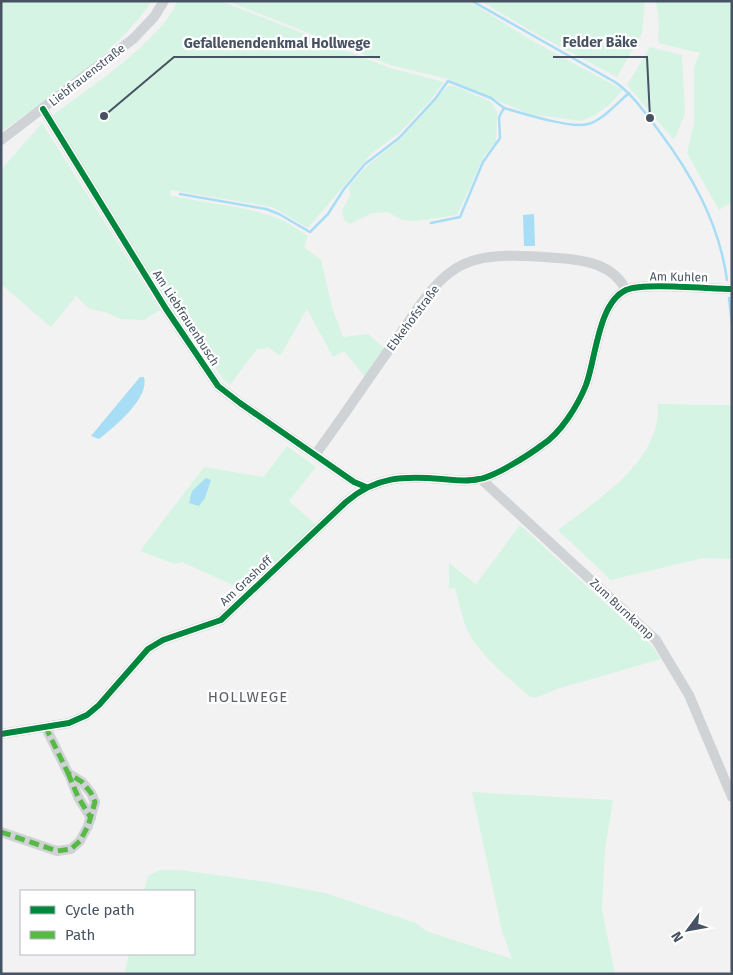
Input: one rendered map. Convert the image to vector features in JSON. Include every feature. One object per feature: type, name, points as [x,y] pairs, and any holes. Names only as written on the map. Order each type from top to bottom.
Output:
[{"type":"street","name":"Liebfrauenstraße","points":[[1,140],[133,39],[154,17],[164,1]]},
{"type":"street","name":"Am Liebfrauenbusch","points":[[43,109],[166,309],[218,386],[354,482],[366,487]]},
{"type":"street","name":"Ebkehofstraße","points":[[315,455],[434,288],[464,264],[482,259],[522,255],[579,259],[604,267],[620,278],[626,290]]},
{"type":"street","name":"Am Kuhlen","points":[[626,290],[665,287],[732,289]]},
{"type":"street","points":[[366,487],[381,481],[404,478],[480,479],[544,444],[558,431],[586,386],[608,309],[612,302],[626,290]]},
{"type":"street","name":"Zum Burnkamp","points":[[480,479],[656,640],[689,695],[732,797]]},
{"type":"street","points":[[354,482],[354,496]]},
{"type":"street","name":"Am Grashoff","points":[[1,734],[69,723],[87,715],[99,705],[140,656],[155,644],[221,620],[366,487]]},
{"type":"street","points":[[1,832],[57,851],[71,849],[80,842],[91,818],[95,802],[91,793],[82,782],[68,773],[46,728]]},
{"type":"green space","points":[[1,1],[152,1],[137,21],[102,56],[62,88],[1,132]]},
{"type":"green space","points":[[177,1],[221,1],[390,68],[444,82],[430,101],[399,133],[371,154],[308,228],[272,207],[170,190],[170,195],[237,207],[277,218],[308,236],[304,247],[321,260],[332,307],[343,337],[368,334],[384,348],[365,377],[344,351],[333,357],[307,309],[280,356],[269,348],[257,349],[230,385],[224,380],[188,330],[188,335],[179,323],[52,116],[141,47],[169,16]]},
{"type":"green space","points":[[227,1],[469,1],[529,39],[623,90],[609,105],[582,121],[529,114],[448,79],[390,65]]},
{"type":"green space","points":[[481,1],[645,1],[642,33],[617,77],[538,35]]},
{"type":"green space","points":[[656,1],[732,1],[732,202],[719,210],[687,153],[694,124],[694,67],[700,53],[658,43],[659,23]]},
{"type":"green space","points":[[650,47],[682,55],[685,114],[674,140],[627,85]]},
{"type":"green space","points":[[448,86],[455,86],[491,102],[497,111],[496,141],[484,156],[457,215],[416,221],[402,220],[387,212],[372,213],[350,224],[344,220],[342,210],[350,196],[349,186],[352,182],[367,166],[400,139]]},
{"type":"green space","points":[[42,123],[160,310],[144,320],[121,319],[105,312],[90,309],[76,296],[51,327],[1,284],[1,170]]},
{"type":"green space","points":[[658,404],[732,405],[732,559],[703,558],[611,580],[558,530],[608,492],[638,461],[649,444],[656,425]]},
{"type":"green space","points":[[287,446],[316,467],[289,501],[316,525],[246,591],[182,562],[175,564],[140,551],[204,467],[264,477]]},
{"type":"green space","points":[[520,525],[651,645],[661,659],[557,689],[536,698],[529,696],[498,668],[483,653],[468,631],[455,588],[449,589],[449,563],[476,584]]},
{"type":"green space","points":[[472,792],[613,800],[605,849],[602,910],[615,974],[129,974],[125,971],[129,955],[195,955],[195,890],[144,890],[148,876],[160,870],[180,870],[267,882],[325,893],[416,923],[426,931],[512,959],[502,931]]},
{"type":"water","points":[[534,214],[535,246],[524,246],[523,215]]},
{"type":"water","points":[[140,377],[144,377],[144,385],[142,394],[136,403],[99,439],[91,436]]},
{"type":"water","points":[[206,478],[211,480],[205,498],[199,506],[189,503],[192,491]]},
{"type":"waterway","points":[[472,1],[615,82],[632,97],[669,144],[702,199],[717,238],[727,280]]},
{"type":"waterway","points":[[180,194],[266,209],[279,214],[310,232],[328,214],[344,189],[365,164],[399,138],[435,99],[448,81],[491,98],[504,108]]},
{"type":"waterway","points":[[431,223],[460,217],[483,162],[500,138],[499,117],[504,108],[546,120],[580,125],[599,119],[629,93]]},
{"type":"waterway","points":[[729,298],[732,324]]},
{"type":"marked path","points":[[1,832],[57,851],[71,849],[80,841],[88,826],[95,802],[91,793],[82,782],[68,773],[46,728]]},
{"type":"marked path","points":[[68,773],[78,797],[91,818]]},
{"type":"cycle path","points":[[43,109],[166,309],[218,386],[354,482],[366,487]]},
{"type":"cycle path","points":[[1,734],[69,723],[87,715],[99,705],[148,649],[163,640],[221,620],[346,502],[368,487],[403,478],[465,481],[479,479],[502,470],[520,460],[549,440],[568,418],[578,401],[586,385],[599,332],[609,307],[626,290],[647,286],[732,289]]},
{"type":"place","name":"Gefallenendenkmal Hollwege","points":[[104,116]]},
{"type":"place","name":"Felder Bäke","points":[[650,118]]},
{"type":"district","name":"HOLLWEGE","points":[[248,697]]}]
